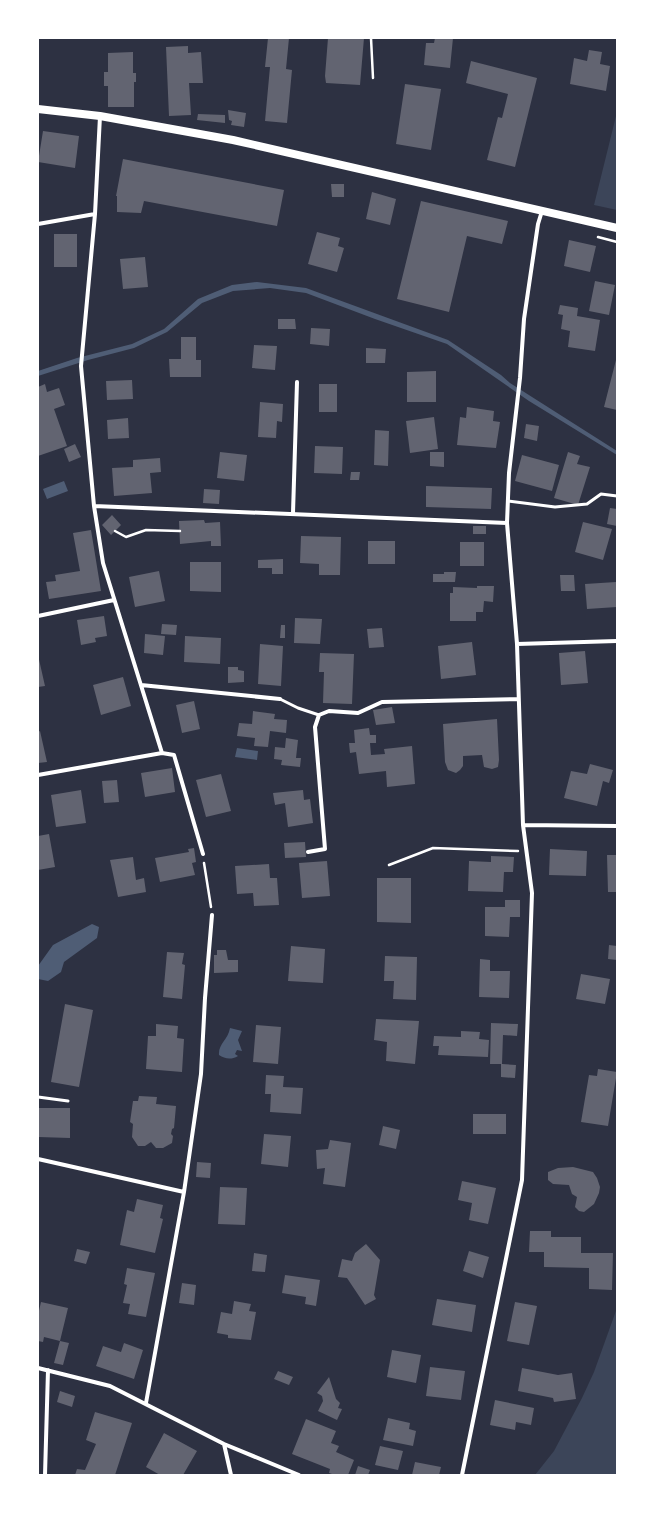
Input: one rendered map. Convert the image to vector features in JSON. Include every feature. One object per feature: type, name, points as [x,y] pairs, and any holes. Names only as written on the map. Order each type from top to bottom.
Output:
[{"type":"main road","points":[[38,109],[100,116],[239,141],[617,228]]},
{"type":"street","points":[[100,116],[95,214],[81,366],[94,506],[103,563],[162,753]]},
{"type":"street","points":[[462,1475],[522,1180],[532,893],[523,825],[517,644],[507,523],[509,472],[520,378],[524,319],[538,224],[542,211]]},
{"type":"street","points":[[38,224],[95,214]]},
{"type":"street","points":[[293,514],[297,382]]},
{"type":"street","points":[[94,506],[507,523]]},
{"type":"street","points":[[38,616],[114,600]]},
{"type":"street","points":[[517,644],[617,641]]},
{"type":"street","points":[[140,685],[280,699]]},
{"type":"street","points":[[308,852],[325,849],[314,727],[319,715],[328,711],[358,713],[382,702],[518,699]]},
{"type":"street","points":[[38,775],[162,753],[174,755],[203,854]]},
{"type":"street","points":[[523,825],[617,826]]},
{"type":"street","points":[[146,1403],[184,1192],[201,1074],[205,998],[212,915]]},
{"type":"street","points":[[38,1159],[184,1192]]},
{"type":"street","points":[[38,1368],[102,1383],[146,1403],[224,1444],[299,1475]]},
{"type":"street","points":[[45,1475],[48,1370]]},
{"type":"street","points":[[224,1444],[231,1475]]},
{"type":"lane","points":[[508,501],[555,507],[588,504],[601,494],[617,496]]},
{"type":"lane","points":[[280,699],[298,708],[319,715]]},
{"type":"lane","points":[[38,1097],[68,1101]]},
{"type":"path","points":[[371,38],[373,78]]},
{"type":"path","points":[[115,531],[126,536],[146,530],[180,531]]},
{"type":"path","points":[[389,865],[433,848],[526,851]]},
{"type":"path","points":[[203,854],[212,915]]},
{"type":"shaded area","points":[[617,112],[617,210],[594,205]]},
{"type":"shaded area","points":[[257,282],[306,288],[448,340],[501,375],[510,383],[617,451],[617,455],[529,401],[447,344],[306,293],[270,288],[233,291],[202,303],[167,332],[134,348],[88,360],[38,376],[38,371],[77,358],[132,344],[164,329],[198,299],[232,285]]},
{"type":"shaded area","points":[[64,481],[68,491],[47,499],[43,489]]},
{"type":"shaded area","points":[[237,748],[258,751],[257,760],[235,757]]},
{"type":"shaded area","points":[[92,924],[99,927],[97,938],[64,962],[61,972],[48,981],[38,979],[38,966],[53,945]]},
{"type":"shaded area","points":[[230,1028],[242,1031],[238,1040],[242,1051],[237,1050],[235,1054],[238,1056],[233,1058],[219,1055],[220,1048]]},
{"type":"shaded area","points":[[617,1308],[617,1475],[535,1475],[554,1451],[582,1398],[594,1372]]},
{"type":"building","points":[[268,38],[289,38],[286,69],[292,70],[287,123],[265,121],[270,67],[265,67]]},
{"type":"building","points":[[328,38],[364,38],[360,85],[326,83],[325,76]]},
{"type":"building","points":[[435,38],[453,38],[450,68],[424,65],[426,43],[434,43]]},
{"type":"building","points":[[188,46],[188,53],[201,52],[203,83],[189,83],[191,115],[169,116],[166,47]]},
{"type":"building","points":[[589,50],[602,52],[600,64],[610,66],[606,91],[570,84],[574,58],[587,61]]},
{"type":"building","points":[[133,52],[133,73],[136,73],[136,82],[134,82],[134,107],[108,107],[108,86],[104,86],[104,72],[108,72],[108,53]]},
{"type":"building","points":[[471,61],[537,78],[515,167],[487,160],[498,117],[502,118],[508,94],[466,83]]},
{"type":"building","points":[[405,84],[441,89],[431,150],[396,144]]},
{"type":"building","points":[[228,110],[246,113],[244,127],[231,125],[232,121],[229,120]]},
{"type":"building","points":[[198,114],[225,115],[225,123],[197,120]]},
{"type":"building","points":[[43,131],[79,136],[75,168],[38,162]]},
{"type":"building","points":[[123,159],[284,190],[277,226],[144,201],[141,213],[117,212],[116,196]]},
{"type":"building","points":[[331,184],[344,184],[344,197],[332,197]]},
{"type":"building","points":[[372,192],[396,199],[390,225],[366,219]]},
{"type":"building","points":[[421,201],[508,221],[502,244],[467,236],[449,312],[397,299]]},
{"type":"building","points":[[317,232],[340,238],[338,246],[344,248],[337,272],[308,264]]},
{"type":"building","points":[[54,234],[77,234],[77,267],[54,267]]},
{"type":"building","points":[[569,240],[596,246],[590,272],[564,266]]},
{"type":"building","points":[[145,257],[148,287],[123,289],[120,259]]},
{"type":"building","points":[[595,281],[615,285],[609,315],[589,311]]},
{"type":"building","points":[[560,305],[578,308],[577,316],[600,320],[595,351],[568,347],[570,331],[561,329],[563,315],[558,314]]},
{"type":"building","points":[[278,319],[295,319],[296,329],[278,329]]},
{"type":"building","points":[[311,328],[330,329],[329,346],[310,344]]},
{"type":"building","points":[[181,337],[196,337],[196,360],[201,360],[201,377],[170,377],[169,359],[181,359]]},
{"type":"building","points":[[254,345],[277,346],[275,370],[252,368]]},
{"type":"building","points":[[366,348],[386,349],[385,363],[366,363]]},
{"type":"building","points":[[617,356],[617,410],[604,407]]},
{"type":"building","points":[[436,371],[436,402],[407,402],[407,372]]},
{"type":"building","points":[[132,380],[133,399],[107,400],[106,381]]},
{"type":"building","points":[[45,384],[47,392],[59,388],[65,405],[54,409],[67,446],[38,456],[38,387]]},
{"type":"building","points":[[319,384],[337,384],[337,412],[319,412]]},
{"type":"building","points":[[260,402],[283,404],[282,422],[277,421],[276,438],[258,437]]},
{"type":"building","points":[[467,407],[494,411],[493,421],[500,422],[496,448],[457,445],[460,417],[466,418]]},
{"type":"building","points":[[434,417],[438,449],[410,453],[406,421]]},
{"type":"building","points":[[128,418],[129,438],[108,439],[107,420]]},
{"type":"building","points":[[526,424],[539,426],[537,441],[524,438]]},
{"type":"building","points":[[375,430],[389,431],[388,466],[374,465]]},
{"type":"building","points":[[75,444],[81,457],[69,462],[64,449]]},
{"type":"building","points":[[315,446],[343,447],[342,474],[314,473]]},
{"type":"building","points":[[220,452],[247,455],[244,481],[217,478]]},
{"type":"building","points":[[430,452],[444,452],[444,467],[430,466]]},
{"type":"building","points":[[568,452],[580,456],[577,464],[590,467],[578,505],[554,498]]},
{"type":"building","points":[[522,455],[559,465],[552,491],[515,481]]},
{"type":"building","points":[[160,458],[161,472],[150,473],[152,493],[114,496],[112,468],[133,467],[133,460]]},
{"type":"building","points":[[351,472],[360,472],[359,480],[350,480]]},
{"type":"building","points":[[426,486],[492,488],[491,509],[426,507]]},
{"type":"building","points":[[204,489],[220,490],[219,504],[203,503]]},
{"type":"building","points":[[610,508],[617,509],[617,526],[607,524]]},
{"type":"building","points":[[112,515],[121,525],[111,535],[102,525]]},
{"type":"building","points":[[204,520],[205,523],[220,522],[221,546],[211,546],[211,541],[180,544],[179,521]]},
{"type":"building","points":[[583,522],[612,529],[603,560],[575,552]]},
{"type":"building","points":[[473,526],[486,526],[486,534],[473,534]]},
{"type":"building","points":[[91,530],[101,591],[49,599],[46,582],[56,581],[55,575],[80,571],[73,533]]},
{"type":"building","points":[[301,536],[341,537],[340,575],[319,575],[319,564],[300,563]]},
{"type":"building","points":[[368,541],[395,541],[395,564],[368,564]]},
{"type":"building","points":[[460,542],[484,542],[484,566],[460,566]]},
{"type":"building","points":[[283,559],[283,574],[272,574],[272,568],[258,568],[258,560]]},
{"type":"building","points":[[190,562],[221,562],[221,592],[190,591]]},
{"type":"building","points":[[159,571],[165,601],[135,607],[129,577]]},
{"type":"building","points":[[444,572],[456,572],[455,582],[433,582],[433,574],[444,574]]},
{"type":"building","points":[[560,575],[574,575],[575,591],[561,591]]},
{"type":"building","points":[[616,582],[617,607],[587,609],[585,584]]},
{"type":"building","points":[[477,586],[494,586],[493,602],[484,601],[483,612],[476,612],[476,621],[450,621],[450,593],[453,593],[453,587],[477,588]]},
{"type":"building","points":[[104,616],[107,636],[95,638],[96,642],[81,645],[77,620]]},
{"type":"building","points":[[295,618],[322,619],[320,644],[294,643]]},
{"type":"building","points":[[162,624],[177,625],[176,635],[161,634]]},
{"type":"building","points":[[281,625],[285,625],[285,638],[280,638]]},
{"type":"building","points":[[382,628],[384,647],[369,648],[367,629]]},
{"type":"building","points":[[145,634],[165,636],[163,655],[144,653]]},
{"type":"building","points":[[185,636],[221,638],[220,664],[184,662]]},
{"type":"building","points":[[472,642],[476,675],[441,679],[438,646]]},
{"type":"building","points":[[260,644],[283,646],[281,686],[258,684]]},
{"type":"building","points":[[585,651],[588,683],[561,685],[559,653]]},
{"type":"building","points":[[320,653],[354,654],[352,704],[323,703],[324,672],[319,672]]},
{"type":"building","points":[[38,655],[45,686],[38,687]]},
{"type":"building","points":[[228,667],[238,667],[238,670],[244,671],[244,682],[228,683]]},
{"type":"building","points":[[123,677],[131,706],[101,715],[93,685]]},
{"type":"building","points":[[194,701],[200,729],[182,733],[176,705]]},
{"type":"building","points":[[392,707],[395,723],[376,725],[373,710]]},
{"type":"building","points":[[253,711],[275,714],[274,719],[287,720],[286,733],[270,731],[268,747],[254,746],[255,738],[237,736],[239,723],[252,724]]},
{"type":"building","points":[[497,719],[498,767],[492,769],[484,767],[482,755],[463,756],[463,766],[460,770],[456,773],[448,770],[445,762],[443,724]]},
{"type":"building","points":[[369,728],[370,735],[376,735],[376,743],[370,743],[371,755],[385,754],[384,749],[412,746],[415,784],[387,787],[386,771],[359,774],[356,752],[350,753],[349,743],[355,743],[354,730]]},
{"type":"building","points":[[40,731],[47,762],[38,763],[38,732]]},
{"type":"building","points":[[286,738],[298,740],[296,758],[301,758],[300,767],[281,765],[282,760],[274,759],[275,747],[285,748]]},
{"type":"building","points":[[590,764],[613,770],[609,783],[603,781],[597,806],[564,798],[571,771],[587,774]]},
{"type":"building","points":[[172,768],[175,792],[145,797],[141,773]]},
{"type":"building","points":[[221,774],[231,811],[206,817],[196,780]]},
{"type":"building","points":[[117,780],[119,802],[104,803],[102,781]]},
{"type":"building","points":[[81,790],[86,823],[56,827],[51,795]]},
{"type":"building","points":[[303,790],[304,800],[310,799],[313,823],[288,827],[285,803],[275,805],[273,793]]},
{"type":"building","points":[[49,834],[55,867],[38,870],[38,836]]},
{"type":"building","points":[[305,842],[306,857],[285,858],[284,843]]},
{"type":"building","points":[[194,848],[196,862],[192,863],[195,875],[160,882],[155,858],[189,852],[188,849]]},
{"type":"building","points":[[550,849],[587,851],[586,876],[549,875]]},
{"type":"building","points":[[607,855],[617,855],[617,892],[608,892]]},
{"type":"building","points":[[491,856],[514,857],[513,872],[504,872],[503,892],[468,891],[469,861],[491,862]]},
{"type":"building","points":[[133,857],[136,880],[144,878],[146,892],[118,897],[110,860]]},
{"type":"building","points":[[327,861],[330,896],[302,898],[299,863]]},
{"type":"building","points":[[269,864],[270,878],[277,878],[279,905],[254,906],[253,893],[237,894],[235,866]]},
{"type":"building","points":[[377,878],[411,878],[411,923],[377,922]]},
{"type":"building","points":[[505,900],[520,900],[520,917],[510,917],[509,937],[485,936],[485,907],[505,907]]},
{"type":"building","points":[[609,945],[617,946],[617,960],[608,959]]},
{"type":"building","points":[[291,946],[325,949],[323,983],[288,981]]},
{"type":"building","points":[[217,950],[226,950],[228,960],[238,960],[238,972],[214,973],[214,955],[217,955]]},
{"type":"building","points":[[167,952],[184,953],[182,964],[185,965],[182,999],[163,997]]},
{"type":"building","points":[[385,956],[417,957],[416,1000],[393,999],[394,981],[384,981]]},
{"type":"building","points":[[480,959],[490,960],[490,971],[510,971],[509,998],[479,997]]},
{"type":"building","points":[[581,974],[610,979],[605,1004],[576,999]]},
{"type":"building","points":[[65,1004],[93,1010],[79,1087],[51,1082]]},
{"type":"building","points":[[376,1019],[419,1021],[415,1064],[386,1061],[387,1042],[374,1040]]},
{"type":"building","points":[[491,1023],[518,1024],[517,1036],[503,1035],[502,1064],[516,1065],[515,1078],[501,1077],[501,1064],[490,1064]]},
{"type":"building","points":[[156,1024],[178,1026],[177,1038],[184,1039],[182,1072],[146,1069],[148,1036],[156,1036]]},
{"type":"building","points":[[256,1025],[281,1027],[278,1064],[253,1062]]},
{"type":"building","points":[[461,1031],[480,1032],[479,1039],[489,1040],[488,1057],[438,1055],[439,1046],[433,1046],[434,1036],[461,1037]]},
{"type":"building","points":[[598,1069],[617,1072],[608,1126],[581,1122],[589,1075],[597,1076]]},
{"type":"building","points":[[266,1075],[284,1076],[283,1087],[303,1088],[301,1114],[270,1112],[271,1094],[265,1094]]},
{"type":"building","points":[[139,1096],[157,1097],[156,1104],[176,1106],[174,1128],[172,1129],[171,1134],[173,1136],[172,1143],[163,1148],[156,1148],[151,1142],[145,1146],[138,1146],[132,1137],[133,1124],[130,1122],[133,1101],[138,1101]]},
{"type":"building","points":[[38,1108],[70,1108],[70,1138],[38,1137]]},
{"type":"building","points":[[473,1114],[506,1114],[506,1134],[473,1134]]},
{"type":"building","points":[[383,1126],[400,1130],[396,1149],[379,1145]]},
{"type":"building","points":[[264,1134],[291,1136],[288,1167],[261,1164]]},
{"type":"building","points":[[330,1140],[351,1143],[345,1187],[323,1184],[325,1168],[317,1169],[316,1150],[328,1149]]},
{"type":"building","points":[[197,1162],[211,1163],[210,1178],[196,1177]]},
{"type":"building","points":[[573,1167],[593,1172],[600,1187],[594,1204],[584,1212],[579,1211],[575,1207],[577,1197],[572,1194],[569,1185],[553,1184],[548,1180],[548,1172],[558,1168]]},
{"type":"building","points":[[462,1181],[496,1188],[488,1224],[469,1220],[472,1203],[458,1200]]},
{"type":"building","points":[[220,1187],[247,1188],[245,1225],[218,1224]]},
{"type":"building","points":[[137,1199],[163,1205],[160,1218],[163,1219],[155,1253],[120,1245],[127,1210],[134,1212]]},
{"type":"building","points":[[530,1231],[551,1231],[551,1237],[581,1237],[581,1253],[613,1253],[612,1290],[589,1289],[589,1268],[544,1267],[544,1252],[529,1252]]},
{"type":"building","points":[[366,1244],[380,1260],[374,1295],[376,1299],[365,1305],[347,1278],[338,1277],[342,1259],[352,1261],[355,1253]]},
{"type":"building","points":[[77,1249],[90,1252],[86,1264],[74,1261]]},
{"type":"building","points":[[469,1251],[489,1257],[483,1278],[463,1271]]},
{"type":"building","points":[[254,1253],[267,1255],[265,1272],[252,1271]]},
{"type":"building","points":[[127,1268],[155,1273],[146,1317],[128,1314],[130,1304],[123,1303],[127,1285],[124,1284]]},
{"type":"building","points":[[285,1275],[320,1280],[316,1306],[305,1304],[306,1297],[282,1293]]},
{"type":"building","points":[[182,1283],[196,1285],[194,1305],[179,1303]]},
{"type":"building","points":[[437,1299],[476,1305],[472,1332],[432,1325]]},
{"type":"building","points":[[234,1301],[251,1304],[249,1311],[256,1312],[251,1340],[228,1338],[228,1335],[217,1333],[221,1312],[232,1314]]},
{"type":"building","points":[[41,1302],[68,1308],[60,1341],[44,1337],[43,1342],[38,1341],[38,1315]]},
{"type":"building","points":[[515,1302],[537,1306],[529,1345],[507,1341]]},
{"type":"building","points":[[60,1341],[69,1343],[63,1365],[54,1363]]},
{"type":"building","points":[[124,1343],[143,1350],[134,1379],[96,1366],[103,1346],[121,1352]]},
{"type":"building","points":[[392,1350],[421,1355],[416,1383],[387,1377]]},
{"type":"building","points":[[430,1367],[465,1371],[461,1400],[426,1396]]},
{"type":"building","points":[[522,1368],[558,1375],[572,1373],[576,1399],[554,1402],[553,1398],[518,1391]]},
{"type":"building","points":[[278,1371],[293,1377],[289,1385],[274,1379]]},
{"type":"building","points":[[329,1377],[336,1399],[340,1403],[338,1408],[342,1409],[337,1420],[318,1411],[323,1401],[322,1396],[317,1393]]},
{"type":"building","points":[[60,1391],[75,1396],[72,1407],[57,1402]]},
{"type":"building","points":[[495,1400],[534,1408],[531,1425],[516,1422],[515,1430],[490,1425]]},
{"type":"building","points":[[95,1412],[132,1423],[115,1475],[75,1475],[77,1469],[85,1470],[96,1444],[86,1440]]},
{"type":"building","points":[[388,1418],[410,1423],[409,1429],[416,1431],[413,1446],[383,1440]]},
{"type":"building","points":[[306,1419],[336,1431],[331,1443],[339,1446],[336,1452],[354,1460],[348,1475],[335,1475],[329,1473],[330,1469],[292,1454]]},
{"type":"building","points":[[164,1433],[197,1451],[183,1475],[160,1475],[146,1467]]},
{"type":"building","points":[[380,1446],[403,1451],[398,1470],[375,1465]]},
{"type":"building","points":[[415,1462],[441,1467],[439,1475],[412,1475]]},
{"type":"building","points":[[358,1466],[370,1470],[368,1475],[355,1475]]}]
